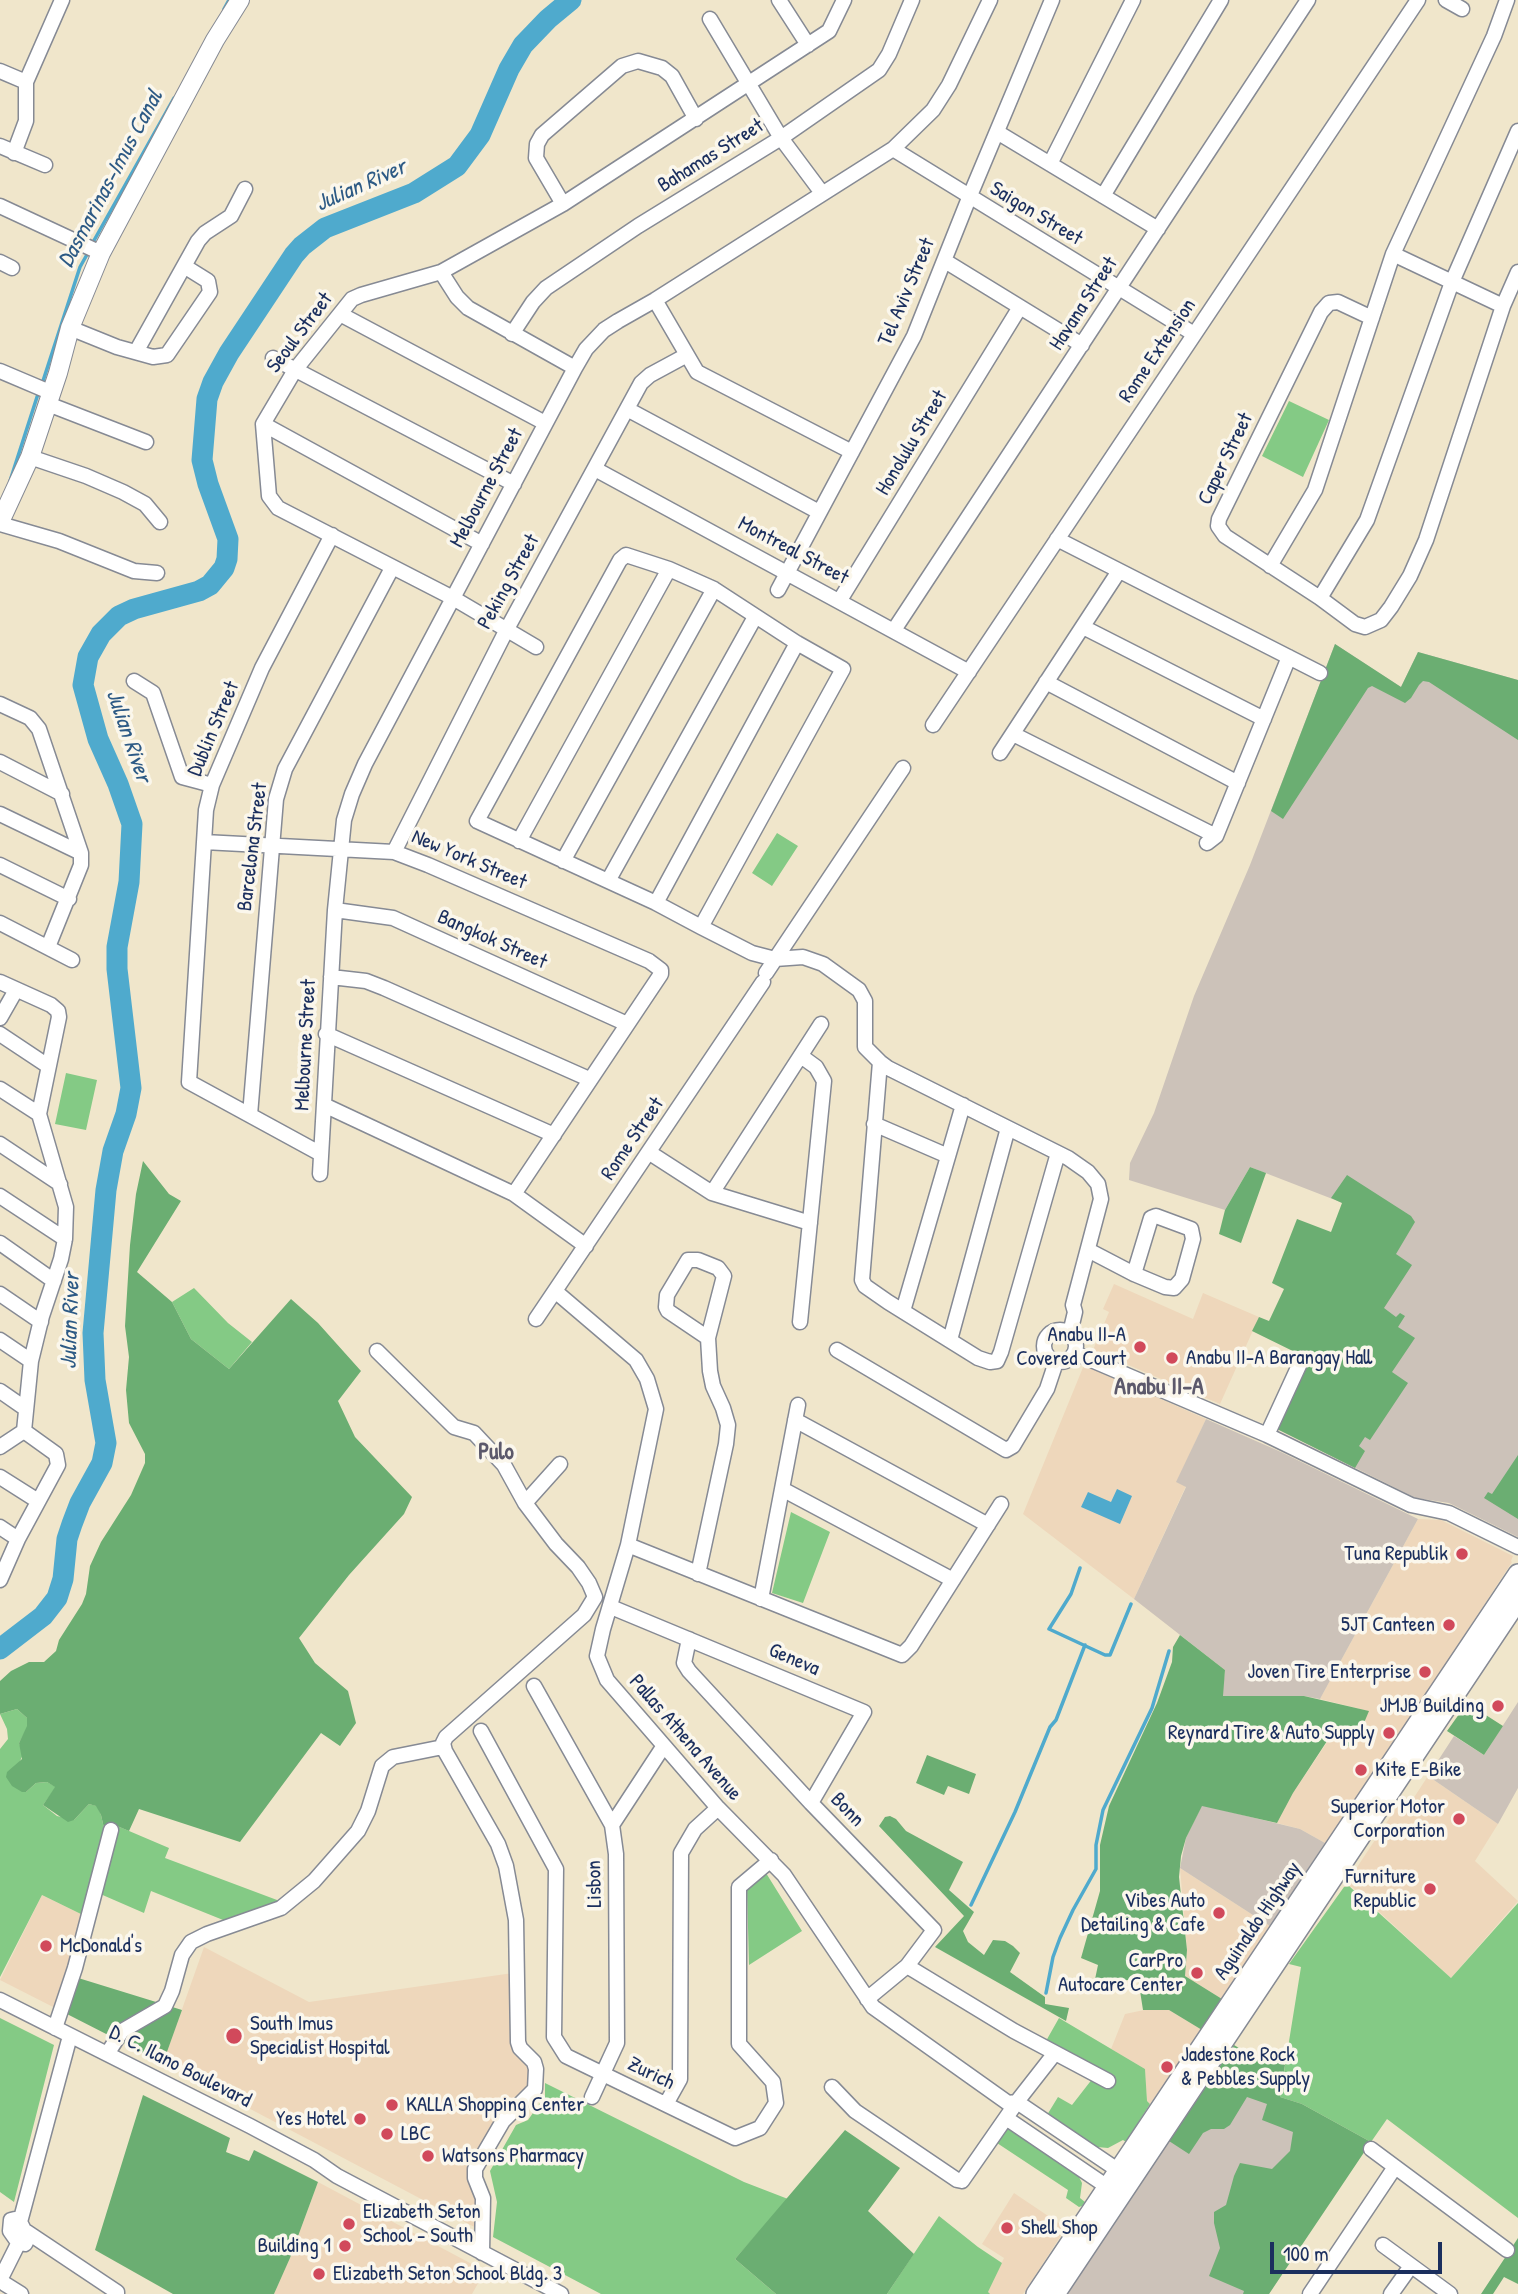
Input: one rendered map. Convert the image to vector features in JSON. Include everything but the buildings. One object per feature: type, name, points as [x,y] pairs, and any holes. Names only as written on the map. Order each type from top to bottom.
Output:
[{"type":"highway","name":"Aguinaldo Highway","points":[[1389,1781],[1518,1574]]},
{"type":"highway","name":"Aguinaldo Highway","points":[[1055,2294],[1125,2175],[1389,1781],[1518,1600]]},
{"type":"highway","name":"Aguinaldo Highway","points":[[1036,2294],[1114,2192]]},
{"type":"main road","points":[[0,523],[30,457],[70,328],[101,253],[215,40],[240,0]]},
{"type":"street","points":[[45,165],[7,149],[26,121],[26,82],[62,0]]},
{"type":"street","points":[[779,0],[808,45]]},
{"type":"street","name":"Seoul Street","points":[[263,424],[295,370],[352,299],[441,272],[563,204],[829,31],[844,0]]},
{"type":"street","name":"Bahamas Street","points":[[512,334],[533,302],[546,288],[638,226],[781,138],[879,70],[889,54],[912,0]]},
{"type":"street","name":"Melbourne Street","points":[[320,1174],[326,1034],[340,849],[344,820],[352,794],[365,764],[575,368],[586,349],[604,330],[893,149],[933,110],[949,85],[990,0]]},
{"type":"street","name":"Tel Aviv Street","points":[[778,590],[914,336],[1052,0]]},
{"type":"street","points":[[1050,164],[1133,0]]},
{"type":"street","points":[[1103,196],[1221,0]]},
{"type":"street","name":"Havana Street","points":[[894,629],[1308,0]]},
{"type":"street","name":"Rome Extension","points":[[933,725],[1418,0]]},
{"type":"street","points":[[1446,0],[1462,9]]},
{"type":"street","points":[[1270,566],[1315,490],[1393,254],[1494,36],[1507,0],[1518,8]]},
{"type":"street","points":[[710,19],[781,138],[822,193]]},
{"type":"street","points":[[563,204],[537,158],[537,144],[542,135],[622,66],[638,61],[662,68],[672,76],[696,119]]},
{"type":"street","points":[[0,71],[26,82]]},
{"type":"street","points":[[1320,598],[1367,520],[1452,282],[1518,131]]},
{"type":"street","points":[[997,132],[1158,229]]},
{"type":"street","name":"Saigon Street","points":[[893,149],[1194,334]]},
{"type":"street","points":[[136,352],[202,236],[231,216],[245,189]]},
{"type":"street","points":[[0,206],[101,253]]},
{"type":"street","points":[[1393,254],[1503,306],[1518,272]]},
{"type":"street","points":[[944,261],[1082,345]]},
{"type":"street","points":[[70,328],[136,352],[160,358],[167,355],[209,292],[208,281],[184,266]]},
{"type":"street","points":[[441,272],[457,297],[468,308],[575,368]]},
{"type":"street","points":[[655,300],[697,372],[852,452]]},
{"type":"street","name":"Caper Street","points":[[1372,318],[1338,302],[1329,303],[1321,312],[1219,519],[1218,526],[1225,536],[1355,624],[1365,627],[1381,620],[1410,576],[1426,540],[1503,306]]},
{"type":"street","name":"Honolulu Street","points":[[840,600],[1020,307]]},
{"type":"street","points":[[340,314],[545,423]]},
{"type":"street","name":"Peking Street","points":[[394,852],[507,629],[641,383],[649,375],[687,355]]},
{"type":"street","points":[[273,358],[514,484]]},
{"type":"street","points":[[0,371],[50,399],[146,442]]},
{"type":"street","points":[[627,409],[820,512]]},
{"type":"street","points":[[263,424],[271,501],[278,508],[453,598],[536,648]]},
{"type":"street","points":[[263,424],[482,544]]},
{"type":"street","points":[[30,457],[123,492],[149,508],[160,522]]},
{"type":"street","name":"Montreal Street","points":[[595,469],[969,672]]},
{"type":"street","points":[[0,523],[56,540],[134,571],[157,573]]},
{"type":"street","name":"Dublin Street","points":[[250,1115],[189,1082],[206,810],[212,785],[262,668],[332,535]]},
{"type":"street","points":[[1057,539],[1320,673]]},
{"type":"street","points":[[701,927],[843,669],[755,617],[714,589],[669,569],[626,555],[620,560],[477,821],[656,903],[701,927],[752,953],[775,959],[803,957],[823,964],[859,990],[865,1001],[865,1047],[880,1062],[1058,1153],[1088,1172],[1098,1184],[1101,1199],[1073,1305],[1075,1312],[1065,1331]]},
{"type":"street","name":"Barcelona Street","points":[[250,1115],[270,846],[276,799],[285,769],[392,568]]},
{"type":"street","points":[[519,841],[669,569]]},
{"type":"street","points":[[1000,753],[1119,571]]},
{"type":"street","points":[[563,861],[714,589]]},
{"type":"street","points":[[608,881],[755,617]]},
{"type":"street","points":[[1083,627],[1264,719]]},
{"type":"street","points":[[656,903],[797,643]]},
{"type":"street","points":[[1013,734],[1211,840],[1238,783],[1289,657]]},
{"type":"street","points":[[134,681],[153,693],[182,777],[212,785]]},
{"type":"street","points":[[1046,682],[1238,783]]},
{"type":"street","points":[[0,704],[30,718],[35,724],[81,853],[81,865],[48,947]]},
{"type":"street","points":[[0,762],[62,794]]},
{"type":"street","name":"Rome Street","points":[[536,1320],[650,1153],[903,768]]},
{"type":"street","points":[[0,814],[81,853]]},
{"type":"street","name":"New York Street","points":[[204,842],[394,852],[428,864],[649,961],[661,970],[661,974],[627,1024]]},
{"type":"street","points":[[0,865],[69,899]]},
{"type":"street","name":"Bangkok Street","points":[[335,910],[393,918],[627,1024]]},
{"type":"street","points":[[0,923],[72,960]]},
{"type":"street","points":[[331,977],[366,981],[384,988],[589,1079]]},
{"type":"street","points":[[0,982],[51,1005],[60,1017],[39,1114],[66,1207],[65,1239],[32,1361],[24,1431]]},
{"type":"street","points":[[0,1018],[16,990]]},
{"type":"street","points":[[514,1194],[627,1024]]},
{"type":"street","points":[[712,1193],[821,1024]]},
{"type":"street","points":[[0,1034],[48,1066]]},
{"type":"street","points":[[326,1034],[554,1135]]},
{"type":"street","points":[[800,1322],[824,1081],[817,1067],[801,1056]]},
{"type":"street","points":[[880,1062],[862,1280],[865,1286],[978,1358],[997,1361],[1001,1352],[1058,1153]]},
{"type":"street","points":[[0,1089],[39,1114]]},
{"type":"street","points":[[324,1105],[514,1194],[586,1246]]},
{"type":"street","points":[[903,1311],[963,1105]]},
{"type":"street","points":[[250,1115],[321,1154]]},
{"type":"street","points":[[874,1124],[948,1156]]},
{"type":"street","points":[[950,1340],[1008,1128]]},
{"type":"street","points":[[0,1144],[61,1184]]},
{"type":"street","points":[[650,1153],[712,1193],[810,1223]]},
{"type":"street","points":[[0,1196],[65,1239]]},
{"type":"street","points":[[1088,1250],[1134,1274],[1174,1288],[1179,1284],[1193,1239],[1191,1229],[1156,1216],[1150,1218],[1134,1274]]},
{"type":"street","points":[[0,1243],[54,1280]]},
{"type":"street","points":[[698,1574],[728,1425],[713,1387],[708,1338],[724,1276],[718,1268],[688,1259],[667,1295],[666,1307],[708,1338]]},
{"type":"street","name":"Pallas Athena Avenue","points":[[555,1291],[636,1360],[648,1379],[656,1409],[628,1545],[597,1656],[607,1680],[718,1808],[784,1875],[867,1999],[881,2014],[1010,2108],[1114,2192]]},
{"type":"street","points":[[0,1294],[41,1322]]},
{"type":"street","points":[[1065,1331],[1076,1346],[1075,1353],[1067,1360],[1056,1362],[1047,1355],[1044,1344],[1048,1334],[1065,1331]]},
{"type":"street","points":[[0,1340],[32,1361]]},
{"type":"street","points":[[837,1350],[1006,1450],[1013,1446],[1047,1389],[1056,1362]]},
{"type":"street","points":[[377,1351],[454,1427],[474,1433],[504,1465],[525,1503],[556,1544],[578,1567],[589,1583],[594,1597],[584,1615],[446,1737],[443,1746],[498,1844],[506,1866],[516,1920],[518,2042],[520,2048],[534,2062],[536,2069],[535,2089],[503,2121],[474,2172],[483,2199],[482,2253]]},
{"type":"street","points":[[1075,1353],[1267,1435],[1411,1505],[1443,1511],[1518,1547]]},
{"type":"street","points":[[1267,1435],[1302,1359]]},
{"type":"street","points":[[0,1391],[26,1409]]},
{"type":"street","points":[[761,1599],[798,1405]]},
{"type":"street","points":[[795,1420],[988,1525]]},
{"type":"street","points":[[1,1445],[24,1431]]},
{"type":"street","points":[[0,1579],[18,1539],[56,1471],[57,1454],[24,1431]]},
{"type":"street","points":[[525,1503],[560,1464]]},
{"type":"street","points":[[0,1477],[38,1501]]},
{"type":"street","points":[[782,1489],[953,1580]]},
{"type":"street","points":[[628,1545],[902,1655],[911,1646],[1001,1504]]},
{"type":"street","points":[[0,1527],[18,1539]]},
{"type":"street","name":"Geneva","points":[[611,1607],[864,1712],[811,1803]]},
{"type":"street","name":"Bonn","points":[[690,1639],[685,1666],[811,1803],[934,1930],[907,1966],[867,1999]]},
{"type":"street","name":"Lisbon","points":[[534,1686],[612,1825],[615,1854],[617,2043],[592,2097]]},
{"type":"street","name":"Zurich","points":[[481,1731],[556,1869],[554,2037],[566,2056],[735,2138],[760,2128],[776,2103],[773,2082],[738,2044],[739,1887],[771,1860]]},
{"type":"street","points":[[107,2054],[122,2031],[165,2006],[182,1955],[191,1942],[206,1934],[281,1908],[314,1881],[358,1831],[368,1811],[382,1766],[393,1757],[443,1746]]},
{"type":"street","points":[[612,1825],[663,1747]]},
{"type":"street","points":[[666,2104],[680,2079],[681,1853],[695,1829],[718,1808]]},
{"type":"street","points":[[55,2028],[79,1955],[111,1830]]},
{"type":"street","points":[[907,1966],[978,2010],[1108,2081]]},
{"type":"street","name":"D. C. Ilano Boulevard","points":[[0,2000],[261,2132],[314,2160],[337,2176],[561,2294]]},
{"type":"street","points":[[21,2294],[2,2279],[69,2036]]},
{"type":"street","points":[[832,2087],[855,2111],[960,2181],[966,2178],[1010,2108],[1055,2053]]},
{"type":"street","name":"Pallas Athena Avenue","points":[[1010,2108],[1125,2175]]},
{"type":"street","points":[[1371,2149],[1507,2250]]},
{"type":"street","points":[[1310,2294],[1395,2167]]},
{"type":"street","points":[[15,2229],[118,2293]]},
{"type":"street","points":[[1383,2245],[1450,2294]]},
{"type":"street","points":[[1391,2294],[1411,2266]]},
{"type":"shaded area","points":[[1335,644],[1401,687],[1418,652],[1518,680],[1518,1537],[1449,1503],[1416,1498],[1275,1428],[1397,1224],[1250,1167],[1225,1210],[1129,1180],[1130,1163],[1154,1113],[1194,996],[1250,865]]},
{"type":"shaded area","points":[[1114,1284],[1193,1319],[1203,1293],[1259,1317],[1220,1404],[1093,1350],[1109,1312],[1103,1309]]},
{"type":"shaded area","points":[[1084,1365],[1206,1419],[1177,1482],[1186,1486],[1134,1599],[1023,1514]]},
{"type":"shaded area","points":[[1206,1419],[1281,1452],[1418,1519],[1320,1699],[1304,1696],[1222,1696],[1225,1670],[1134,1599],[1186,1487],[1176,1482]]},
{"type":"shaded area","points":[[1418,1519],[1441,1520],[1513,1556],[1512,1562],[1383,1760],[1325,1843],[1300,1829],[1277,1823],[1293,1793],[1332,1735],[1354,1748],[1368,1711],[1320,1699]]},
{"type":"shaded area","points":[[1518,1702],[1518,1788],[1498,1824],[1428,1776],[1454,1736],[1484,1755]]},
{"type":"shaded area","name":"Furniture Republic","points":[[1428,1776],[1498,1824],[1475,1861],[1518,1901],[1451,1978],[1352,1887],[1344,1887],[1404,1796],[1411,1802]]},
{"type":"shaded area","points":[[1202,1805],[1300,1829],[1325,1843],[1270,1926],[1180,1868],[1186,1838]]},
{"type":"shaded area","points":[[1180,1868],[1270,1926],[1222,1999],[1185,1976],[1187,1950]]},
{"type":"shaded area","name":"McDonald's","points":[[42,1895],[85,1916],[59,2010],[0,1980]]},
{"type":"shaded area","name":"KALLA Shopping Center","points":[[204,1947],[309,2002],[513,1973],[514,2054],[534,2069],[533,2088],[469,2171],[480,2196],[480,2230],[163,2063]]},
{"type":"shaded area","points":[[1149,2009],[1169,2010],[1202,2030],[1150,2104],[1147,2101],[1145,2069],[1111,2049],[1125,2014]]},
{"type":"shaded area","points":[[1213,2076],[1302,2104],[1309,2233],[1269,2294],[1066,2294]]},
{"type":"shaded area","name":"Elizabeth Seton School - South","points":[[318,2182],[485,2271],[472,2294],[274,2294]]},
{"type":"shaded area","points":[[1014,2193],[1066,2228],[1023,2294],[987,2294],[1004,2258],[982,2244]]},
{"type":"green space","points":[[1289,401],[1329,420],[1303,477],[1262,456]]},
{"type":"green space","points":[[1335,644],[1401,687],[1418,652],[1518,680],[1518,740],[1429,682],[1423,681],[1405,703],[1372,686],[1368,688],[1283,819],[1271,811]]},
{"type":"green space","points":[[777,833],[798,846],[772,886],[752,873]]},
{"type":"green space","points":[[66,1073],[97,1080],[86,1130],[55,1124]]},
{"type":"green space","points":[[143,1161],[169,1194],[181,1201],[137,1272],[172,1302],[191,1339],[229,1369],[291,1299],[318,1323],[361,1371],[338,1401],[355,1437],[412,1497],[404,1514],[349,1575],[299,1638],[315,1663],[348,1691],[356,1723],[340,1746],[321,1733],[240,1842],[139,1809],[129,1831],[110,1823],[106,1837],[96,1806],[89,1804],[74,1820],[68,1822],[43,1805],[55,1787],[47,1782],[36,1783],[26,1792],[22,1792],[12,1786],[6,1777],[7,1772],[22,1759],[19,1743],[27,1726],[27,1718],[17,1709],[0,1714],[0,1681],[11,1671],[29,1662],[44,1662],[56,1651],[59,1640],[82,1604],[90,1566],[101,1542],[131,1495],[145,1463],[145,1454],[129,1423],[126,1390],[129,1357],[125,1326],[130,1245]]},
{"type":"green space","points":[[1250,1167],[1266,1173],[1241,1243],[1219,1234],[1225,1210]]},
{"type":"green space","points":[[1347,1175],[1411,1216],[1415,1222],[1396,1254],[1412,1265],[1384,1308],[1396,1317],[1400,1313],[1405,1316],[1398,1327],[1415,1338],[1392,1372],[1408,1383],[1370,1440],[1365,1437],[1359,1446],[1365,1451],[1355,1468],[1275,1428],[1307,1358],[1252,1331],[1259,1317],[1269,1321],[1284,1289],[1272,1283],[1297,1219],[1331,1232],[1342,1203],[1331,1198]]},
{"type":"green space","points":[[194,1288],[228,1323],[252,1342],[229,1369],[191,1339],[172,1302]]},
{"type":"green space","points":[[1518,1455],[1518,1519],[1484,1498],[1488,1492],[1492,1494]]},
{"type":"green space","points":[[791,1512],[830,1532],[803,1603],[772,1593]]},
{"type":"green space","points":[[1180,1635],[1225,1670],[1223,1696],[1304,1696],[1369,1711],[1353,1749],[1331,1735],[1277,1823],[1202,1806],[1186,1838],[1179,1877],[1187,1950],[1185,1976],[1222,1999],[1202,2030],[1169,2010],[1143,2010],[1138,1978],[1108,1984],[1099,1989],[1094,1984],[1098,1965],[1081,1958],[1100,1891],[1100,1845],[1109,1806],[1157,1703],[1172,1662],[1173,1647]]},
{"type":"green space","points":[[1467,1703],[1503,1726],[1484,1755],[1447,1731]]},
{"type":"green space","points":[[17,1709],[27,1718],[28,1726],[19,1743],[23,1754],[19,1764],[26,1792],[36,1783],[47,1782],[56,1787],[43,1805],[57,1816],[74,1820],[89,1804],[97,1806],[106,1837],[85,1916],[42,1895],[0,1977],[0,1749],[8,1739],[0,1714]]},
{"type":"green space","points":[[927,1755],[976,1774],[969,1794],[948,1786],[944,1795],[916,1783]]},
{"type":"green space","points":[[890,1816],[906,1831],[963,1862],[949,1890],[974,1912],[963,1931],[968,1942],[984,1955],[993,1940],[1005,1941],[1013,1946],[1020,1953],[1010,1972],[1045,1997],[1045,2004],[1069,2008],[1066,2021],[935,1947],[964,1916],[879,1826],[885,1817]]},
{"type":"green space","points":[[115,1825],[169,1848],[165,1858],[293,1906],[243,1928],[151,1891],[144,1913],[98,1893]]},
{"type":"green space","points":[[766,1873],[802,1931],[749,1965],[747,1890]]},
{"type":"green space","points":[[1349,1886],[1451,1978],[1518,1903],[1518,2218],[1387,2119],[1371,2142],[1302,2104],[1280,2097],[1301,1967],[1289,1964],[1344,1887]]},
{"type":"green space","points":[[75,1977],[182,2010],[163,2063],[65,2013]]},
{"type":"green space","points":[[0,2018],[54,2045],[14,2202],[0,2192]]},
{"type":"green space","points":[[1059,2018],[1145,2069],[1147,2101],[1150,2104],[1126,2142],[1123,2140],[1108,2148],[1097,2147],[1047,2115],[1058,2097],[1072,2105],[1093,2078],[1110,2088],[1115,2078],[1046,2041]]},
{"type":"green space","points":[[1234,2045],[1262,2062],[1267,2054],[1285,2065],[1280,2097],[1302,2104],[1371,2142],[1269,2294],[1243,2294],[1244,2291],[1209,2276],[1220,2248],[1214,2212],[1226,2205],[1240,2163],[1272,2169],[1290,2151],[1293,2132],[1262,2120],[1267,2104],[1247,2097],[1230,2125],[1224,2129],[1211,2129],[1203,2133],[1189,2154],[1169,2141],[1224,2060],[1227,2061]]},
{"type":"green space","points":[[545,2083],[744,2182],[788,2199],[735,2259],[776,2294],[601,2294],[493,2237],[497,2202],[490,2171],[516,2125],[528,2120],[545,2096]]},
{"type":"green space","points":[[143,2095],[230,2138],[226,2152],[249,2161],[254,2150],[318,2182],[274,2294],[173,2294],[95,2250]]},
{"type":"green space","points":[[1010,2128],[1078,2175],[1082,2183],[1080,2198],[1085,2202],[1082,2206],[1079,2207],[1066,2198],[1068,2190],[997,2143],[1006,2129]]},
{"type":"green space","points":[[845,2130],[900,2168],[868,2211],[914,2254],[887,2294],[776,2294],[735,2259]]},
{"type":"green space","points":[[939,2216],[1002,2263],[988,2292],[990,2294],[887,2294]]},
{"type":"green space","points":[[1518,2238],[1518,2284],[1504,2277],[1493,2294],[1481,2294]]},
{"type":"water","points":[[1117,1489],[1132,1496],[1120,1524],[1081,1507],[1088,1492],[1111,1502]]},
{"type":"waterway","name":"Dasmarinas-Imus Canal","points":[[224,9],[229,0]]},
{"type":"waterway","name":"Julian River","points":[[0,1649],[43,1616],[57,1598],[63,1579],[67,1539],[80,1503],[102,1463],[106,1443],[95,1380],[93,1333],[106,1190],[113,1151],[126,1114],[131,1088],[117,969],[117,947],[129,882],[132,824],[98,739],[83,685],[88,657],[101,634],[119,616],[134,609],[199,591],[210,585],[224,568],[228,539],[202,460],[207,399],[229,353],[294,255],[325,228],[414,193],[457,166],[480,135],[509,69],[523,45],[571,0]]},
{"type":"waterway","name":"Dasmarinas-Imus Canal","points":[[92,244],[174,98]]},
{"type":"waterway","name":"Dasmarinas-Imus Canal","points":[[42,384],[80,267],[89,251]]},
{"type":"waterway","name":"Dasmarinas-Imus Canal","points":[[10,481],[38,394]]},
{"type":"waterway","points":[[1080,1568],[1071,1594],[1049,1629],[1110,1655],[1131,1604]]},
{"type":"waterway","points":[[971,1905],[1015,1812],[1050,1727],[1056,1720],[1085,1645]]},
{"type":"waterway","points":[[1046,1993],[1060,1938],[1096,1869],[1096,1845],[1103,1810],[1152,1708],[1169,1651]]},
{"type":"place","name":"Anabu II-A Covered Court","points":[[1140,1347]]},
{"type":"place","name":"Anabu II-A Barangay Hall","points":[[1172,1358]]},
{"type":"place","name":"Tuna Republik","points":[[1462,1554]]},
{"type":"place","name":"5JT Canteen","points":[[1449,1625]]},
{"type":"place","name":"Joven Tire Enterprise","points":[[1425,1672]]},
{"type":"place","name":"JMJB Building","points":[[1498,1706]]},
{"type":"place","name":"Reynard Tire & Auto Supply","points":[[1389,1733]]},
{"type":"place","name":"Kite E-Bike","points":[[1361,1770]]},
{"type":"place","name":"Superior Motor Corporation","points":[[1459,1819]]},
{"type":"place","name":"Furniture Republic","points":[[1430,1889]]},
{"type":"place","name":"Vibes Auto Detailing & Cafe","points":[[1219,1913]]},
{"type":"place","name":"McDonald's","points":[[46,1946]]},
{"type":"place","name":"CarPro Autocare Center","points":[[1197,1973]]},
{"type":"place","name":"South Imus Specialist Hospital","points":[[234,2036]]},
{"type":"place","name":"Jadestone Rock & Pebbles Supply","points":[[1167,2067]]},
{"type":"place","name":"KALLA Shopping Center","points":[[392,2105]]},
{"type":"place","name":"Yes Hotel","points":[[360,2119]]},
{"type":"place","name":"LBC","points":[[387,2134]]},
{"type":"place","name":"Watsons Pharmacy","points":[[428,2156]]},
{"type":"place","name":"Elizabeth Seton School - South","points":[[349,2224]]},
{"type":"place","name":"Shell Shop","points":[[1007,2228]]},
{"type":"place","name":"Building 1","points":[[345,2246]]},
{"type":"place","name":"Elizabeth Seton School Bldg. 3","points":[[319,2274]]},
{"type":"district","name":"Anabu II-A","points":[[1159,1388]]},
{"type":"district","name":"Pulo","points":[[496,1453]]}]
